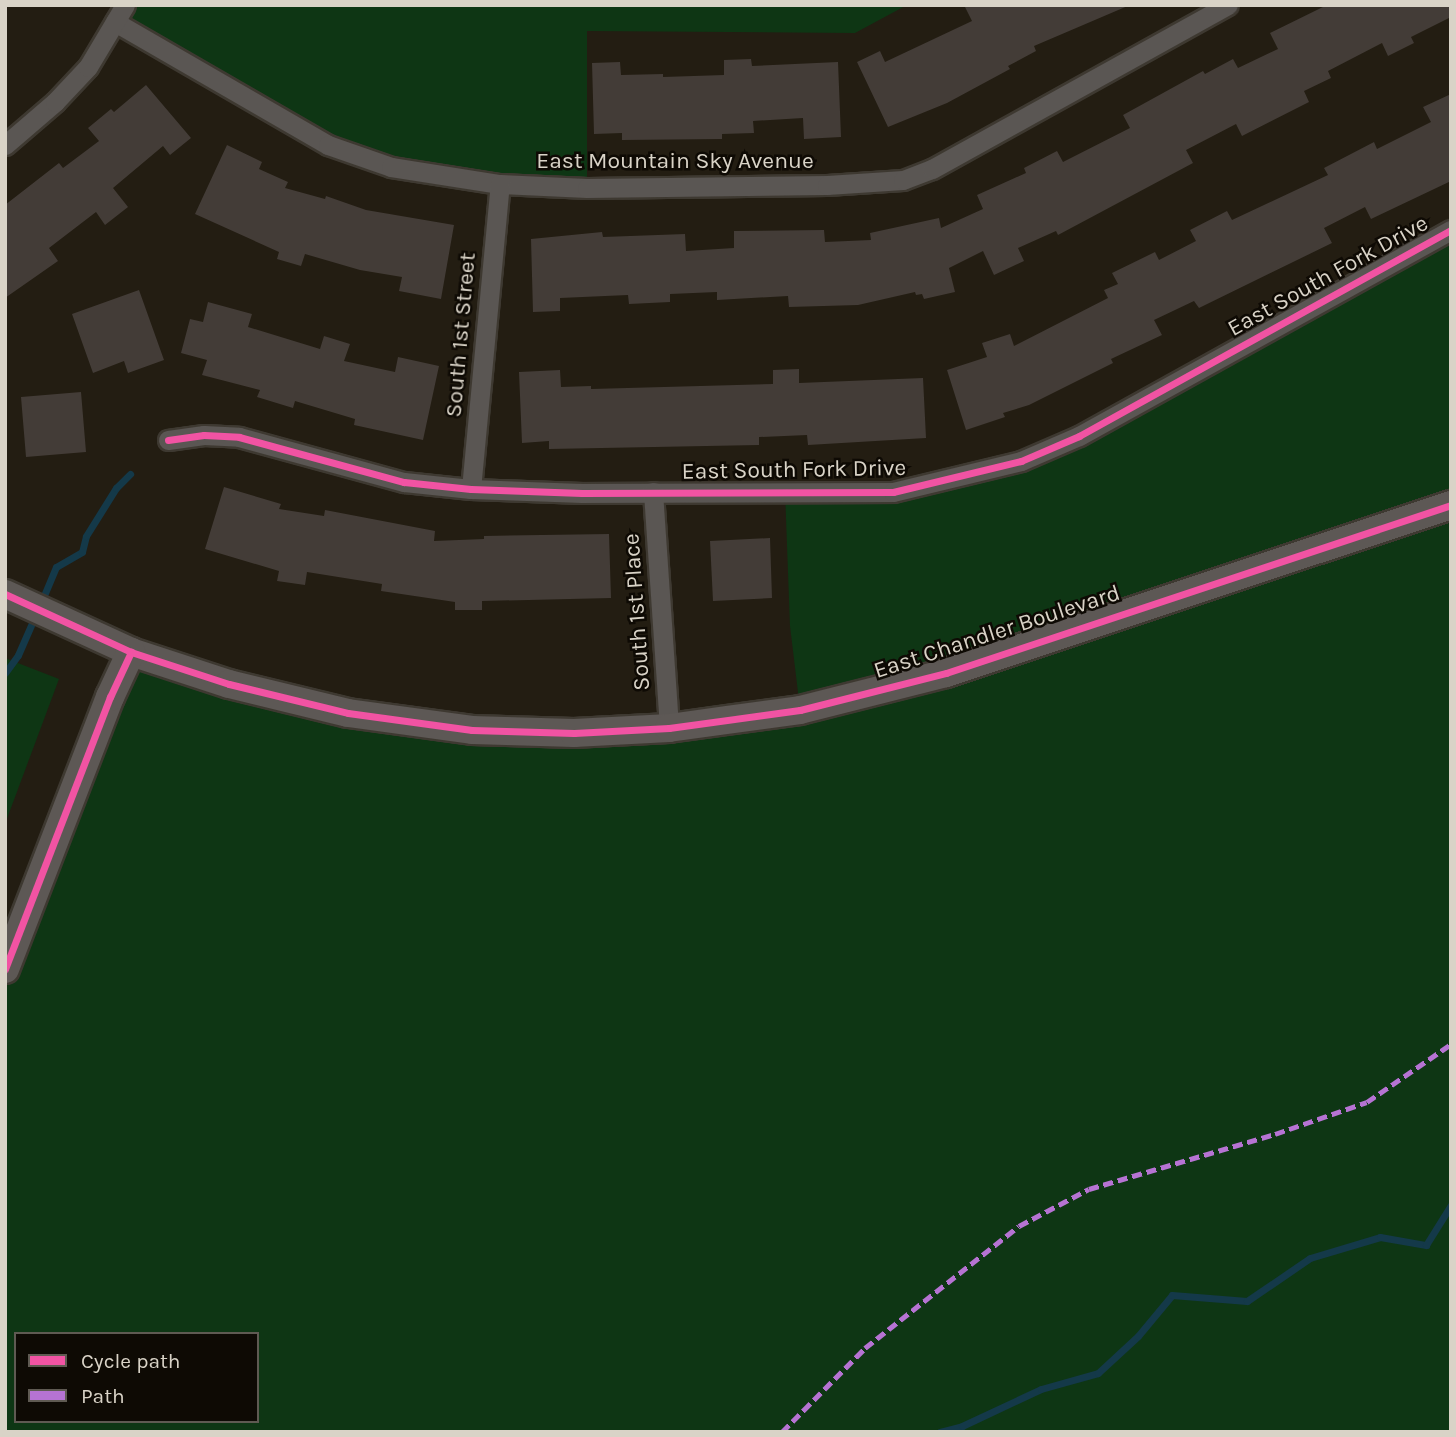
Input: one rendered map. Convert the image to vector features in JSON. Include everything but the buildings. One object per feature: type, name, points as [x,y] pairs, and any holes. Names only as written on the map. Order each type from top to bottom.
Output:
[{"type":"main road","name":"East Chandler Boulevard","points":[[26,604],[131,652],[229,684],[348,713],[472,730],[574,733],[669,728],[800,710],[946,673],[1451,505]]},
{"type":"main road","points":[[5,969],[110,697],[131,652]]},
{"type":"street","name":"East Mountain Sky Avenue","points":[[120,14],[328,145],[391,167],[500,184],[587,188],[861,184],[903,180],[932,169],[1003,132],[1228,5]]},
{"type":"street","points":[[5,145],[55,102],[88,67],[120,14]]},
{"type":"street","name":"South 1st Street","points":[[471,489],[500,184]]},
{"type":"street","name":"East South Fork Drive","points":[[168,440],[204,435],[239,437],[404,482],[471,489],[893,492],[1021,461],[1079,436],[1451,230]]},
{"type":"street","name":"South 1st Place","points":[[653,492],[669,728]]},
{"type":"green space","points":[[125,5],[907,5],[855,33],[587,31],[587,188],[500,184],[328,145],[115,22]]},
{"type":"green space","points":[[1451,230],[1451,1432],[5,1432],[5,969],[131,652],[472,730],[800,709],[790,626],[785,491],[893,492],[1021,461]]},
{"type":"green space","points":[[5,658],[59,679],[5,824]]},
{"type":"waterway","points":[[40,605],[56,567],[82,552],[86,536],[116,488],[130,474]]},
{"type":"waterway","points":[[5,673],[18,655],[35,616]]},
{"type":"waterway","points":[[940,1432],[962,1426],[1041,1389],[1098,1373],[1138,1336],[1172,1295],[1247,1301],[1310,1258],[1380,1237],[1426,1245],[1451,1205]]},
{"type":"marked path","points":[[782,1432],[865,1348],[1019,1226],[1089,1189],[1275,1134],[1367,1102],[1451,1044]]},
{"type":"cycle path","points":[[168,440],[204,435],[239,437],[404,482],[471,489],[582,493],[893,492],[1021,461],[1079,436],[1451,230]]},
{"type":"cycle path","points":[[5,594],[131,652],[229,684],[348,713],[472,730],[574,733],[669,728],[800,710],[946,673],[1451,505]]},
{"type":"cycle path","points":[[5,969],[110,697],[131,652]]}]
